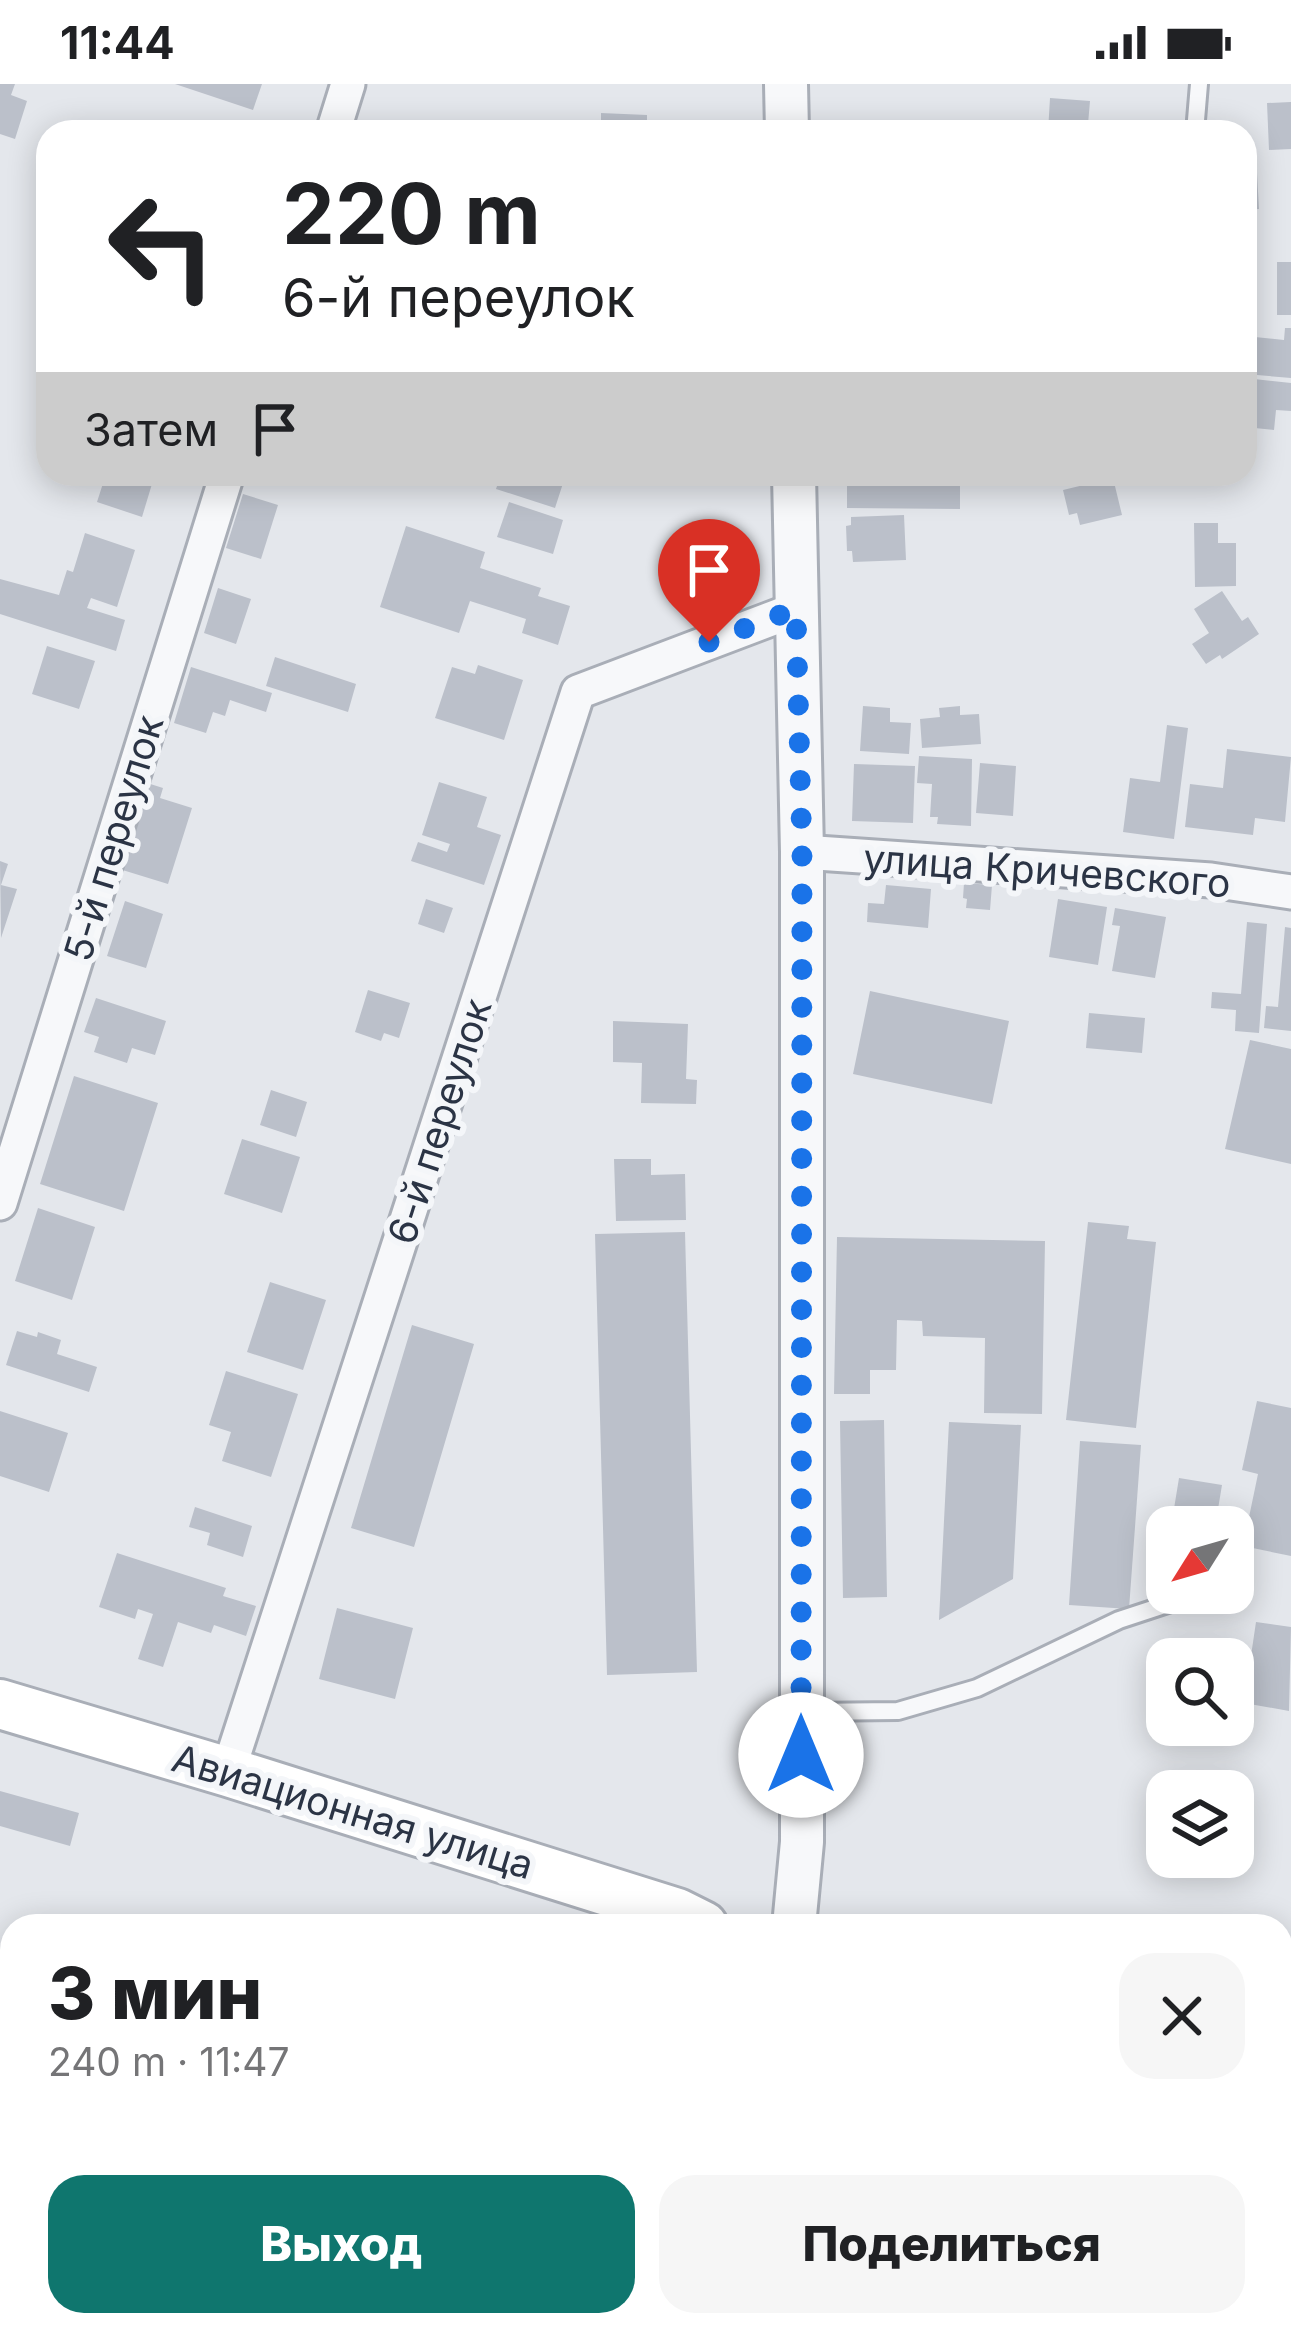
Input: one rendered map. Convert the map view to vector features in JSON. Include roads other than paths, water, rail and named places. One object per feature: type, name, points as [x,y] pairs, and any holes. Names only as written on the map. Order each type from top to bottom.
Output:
[{"type":"main road","name":"Авиационная улица","points":[[0,1704],[679,1914]]},
{"type":"street","points":[[337,120],[348,84]]},
{"type":"street","points":[[786,84],[787,120]]},
{"type":"street","name":"5-й переулок","points":[[0,1203],[223,486]]},
{"type":"street","points":[[794,486],[802,852],[802,1842],[795,1914]]},
{"type":"street","name":"6-й переулок","points":[[228,1772],[578,692],[796,609]]},
{"type":"street","name":"улица Кричевского","points":[[802,852],[1210,880],[1291,892]]},
{"type":"lane","points":[[1196,120],[1198,84]]},
{"type":"lane","points":[[801,1712],[898,1712],[977,1688],[1146,1611]]}]
